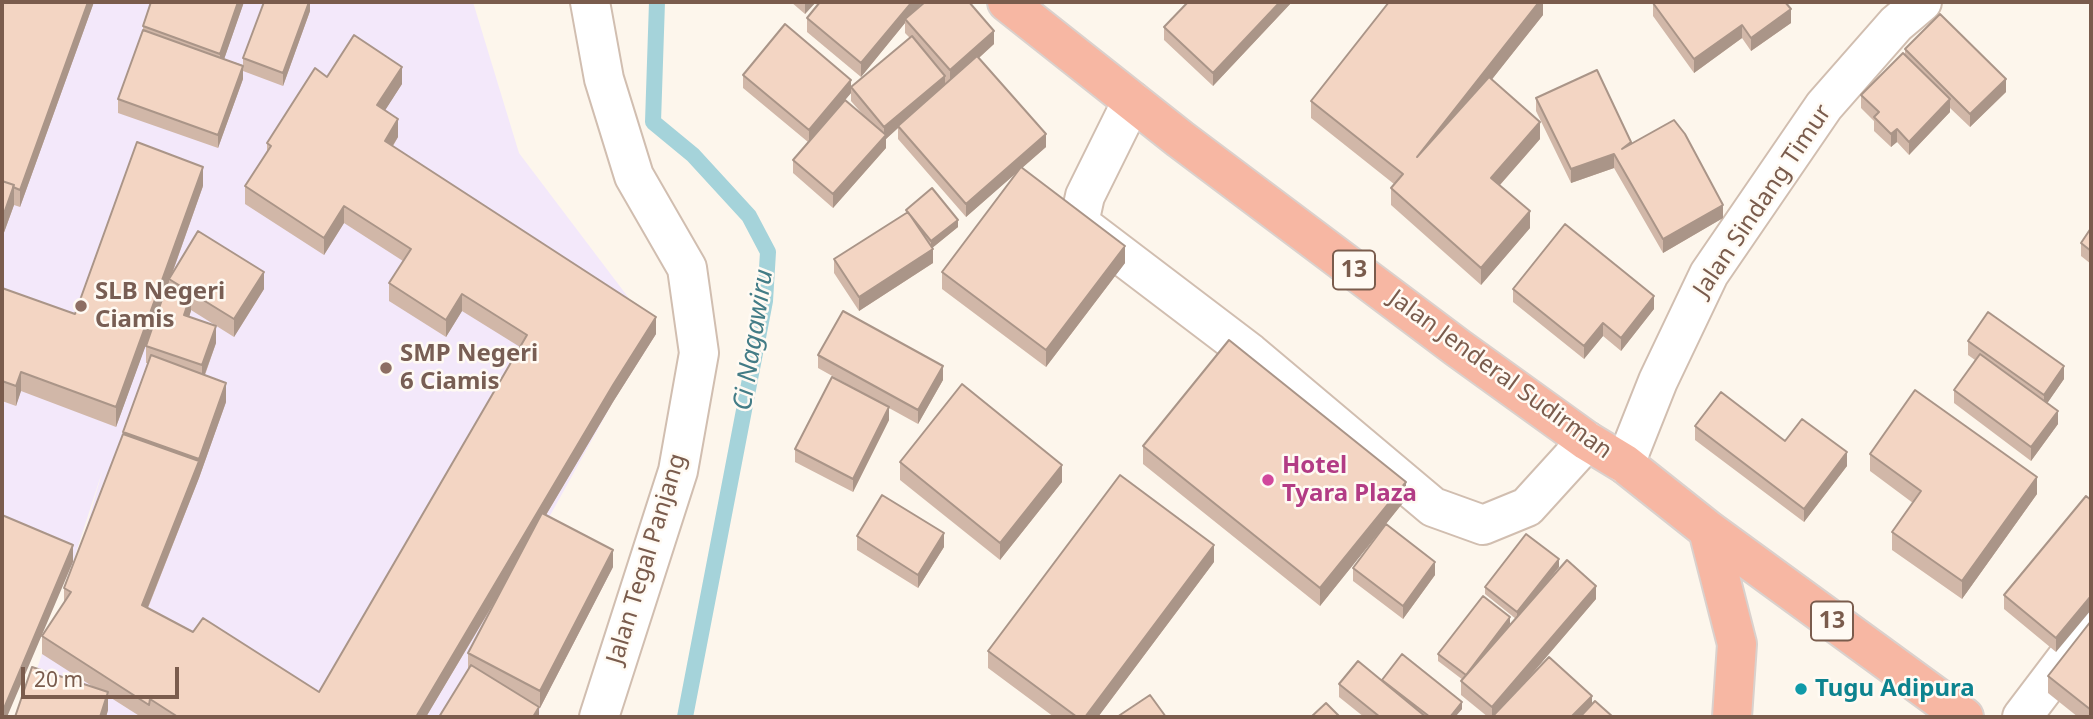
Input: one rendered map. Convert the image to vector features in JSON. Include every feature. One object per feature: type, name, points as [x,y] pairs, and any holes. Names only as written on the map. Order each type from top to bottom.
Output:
[{"type":"highway","name":"Jalan Jenderal Sudirman","points":[[1007,2],[1180,139],[1391,298],[1587,441],[1625,464],[1707,530],[1951,715]]},
{"type":"highway","points":[[1707,530],[1737,644],[1732,717]]},
{"type":"street","name":"Jalan Tegal Panjang","points":[[590,2],[604,79],[634,176],[687,268],[699,353],[678,471],[598,717]]},
{"type":"street","name":"Jalan Sindang Timur","points":[[1625,464],[1658,381],[1709,274],[1824,106],[1896,24],[1922,2]]},
{"type":"street","points":[[1132,101],[1085,196],[1079,223],[1250,353],[1433,507],[1483,525],[1527,507],[1587,441]]},
{"type":"street","points":[[2022,717],[2091,626]]},
{"type":"shaded area","name":"SMP Negeri 6 Ciamis","points":[[8,2],[473,2],[519,153],[656,334],[613,402],[542,530],[613,567],[540,708],[539,717],[21,717],[42,654],[64,606],[103,469],[73,562],[2,717],[2,19]]},
{"type":"building","points":[[2,2],[88,2],[20,190],[2,181]]},
{"type":"building","points":[[151,2],[238,2],[220,54],[143,26]]},
{"type":"building","points":[[264,2],[309,2],[283,73],[243,58]]},
{"type":"building","points":[[820,2],[912,2],[861,63],[807,18]]},
{"type":"building","points":[[925,2],[969,2],[994,31],[950,70],[905,19]]},
{"type":"building","points":[[1188,2],[1280,2],[1213,73],[1164,27]]},
{"type":"building","points":[[1389,2],[1539,2],[1417,157],[1489,77],[1540,122],[1491,178],[1530,211],[1481,268],[1391,188],[1403,174],[1311,101]]},
{"type":"building","points":[[1654,2],[1785,2],[1791,9],[1751,38],[1742,25],[1694,59]]},
{"type":"building","points":[[1940,14],[2006,79],[1970,114],[1905,49]]},
{"type":"building","points":[[785,24],[851,80],[809,130],[743,75]]},
{"type":"building","points":[[143,30],[243,66],[218,135],[118,99]]},
{"type":"building","points":[[354,35],[402,67],[377,105],[398,119],[385,141],[656,317],[416,717],[178,717],[150,699],[149,705],[42,636],[71,592],[64,588],[123,434],[199,461],[142,605],[193,632],[203,618],[319,692],[527,335],[462,294],[446,320],[389,283],[411,249],[344,206],[324,238],[245,186],[271,146],[267,143],[315,68],[327,77]]},
{"type":"building","points":[[912,36],[945,76],[884,127],[851,87]]},
{"type":"building","points":[[1903,53],[1950,99],[1909,142],[1897,129],[1891,134],[1874,117],[1879,112],[1861,95]]},
{"type":"building","points":[[977,56],[1046,134],[966,204],[898,126]]},
{"type":"building","points":[[1597,70],[1631,142],[1622,149],[1674,120],[1685,134],[1723,205],[1663,239],[1614,154],[1571,169],[1536,98]]},
{"type":"building","points":[[845,100],[886,135],[833,194],[793,160]]},
{"type":"building","points":[[137,142],[203,167],[116,407],[21,372],[16,386],[2,381],[2,288],[75,314]]},
{"type":"building","points":[[1021,167],[1125,246],[1046,350],[942,272]]},
{"type":"building","points":[[2,181],[14,185],[2,219]]},
{"type":"building","points":[[932,188],[958,220],[931,241],[906,210]]},
{"type":"building","points":[[908,212],[933,249],[859,297],[834,259]]},
{"type":"building","points":[[1565,224],[1654,296],[1621,338],[1603,323],[1584,346],[1513,289]]},
{"type":"building","points":[[2091,228],[2091,251],[2081,243]]},
{"type":"building","points":[[198,231],[264,272],[234,319],[169,279]]},
{"type":"building","points":[[167,285],[191,294],[184,315],[216,326],[202,365],[146,346]]},
{"type":"building","points":[[843,311],[943,366],[918,410],[818,355]]},
{"type":"building","points":[[1988,312],[2064,366],[2044,395],[1968,341]]},
{"type":"building","points":[[1229,340],[1406,482],[1320,588],[1143,446]]},
{"type":"building","points":[[1980,354],[2058,411],[2031,447],[1954,390]]},
{"type":"building","points":[[151,355],[226,383],[199,459],[123,432]]},
{"type":"building","points":[[832,377],[889,407],[853,479],[795,449]]},
{"type":"building","points":[[962,384],[1062,465],[1000,543],[900,462]]},
{"type":"building","points":[[1915,390],[2037,477],[1962,581],[1892,532],[1921,491],[1870,454]]},
{"type":"building","points":[[1721,392],[1785,441],[1802,419],[1847,452],[1804,509],[1695,426]]},
{"type":"building","points":[[1120,475],[1214,545],[1085,717],[1077,717],[988,651]]},
{"type":"building","points":[[882,495],[944,533],[918,575],[857,536]]},
{"type":"building","points":[[2086,496],[2091,500],[2091,596],[2056,638],[2004,595]]},
{"type":"building","points":[[542,513],[613,550],[540,691],[468,653]]},
{"type":"building","points":[[2,515],[73,545],[2,713]]},
{"type":"building","points":[[1386,524],[1435,562],[1403,606],[1353,568]]},
{"type":"building","points":[[1526,534],[1559,559],[1517,612],[1485,587]]},
{"type":"building","points":[[1567,560],[1596,586],[1492,707],[1461,681]]},
{"type":"building","points":[[1483,596],[1510,617],[1466,675],[1438,654]]},
{"type":"building","points":[[2091,621],[2091,710],[2048,676]]},
{"type":"building","points":[[1402,654],[1462,702],[1450,717],[1430,717],[1382,680]]},
{"type":"building","points":[[1549,657],[1592,696],[1571,717],[1492,717]]},
{"type":"building","points":[[1358,661],[1426,717],[1380,717],[1339,684]]},
{"type":"building","points":[[471,665],[539,707],[533,717],[439,717]]},
{"type":"building","points":[[32,667],[108,692],[100,717],[15,717]]},
{"type":"building","points":[[1150,695],[1166,717],[1117,717]]},
{"type":"building","points":[[1595,701],[1613,717],[1580,717]]},
{"type":"building","points":[[1326,703],[1340,717],[1311,717]]},
{"type":"waterway","name":"Ci Nagawiru","points":[[657,2],[653,122],[693,155],[749,216],[768,252],[765,301],[685,717]]},
{"type":"place","name":"SLB Negeri Ciamis","points":[[81,306]]},
{"type":"place","name":"SMP Negeri 6 Ciamis","points":[[386,368]]},
{"type":"place","name":"Hotel Tyara Plaza","points":[[1268,480]]},
{"type":"place","name":"Tugu Adipura","points":[[1801,689]]}]
